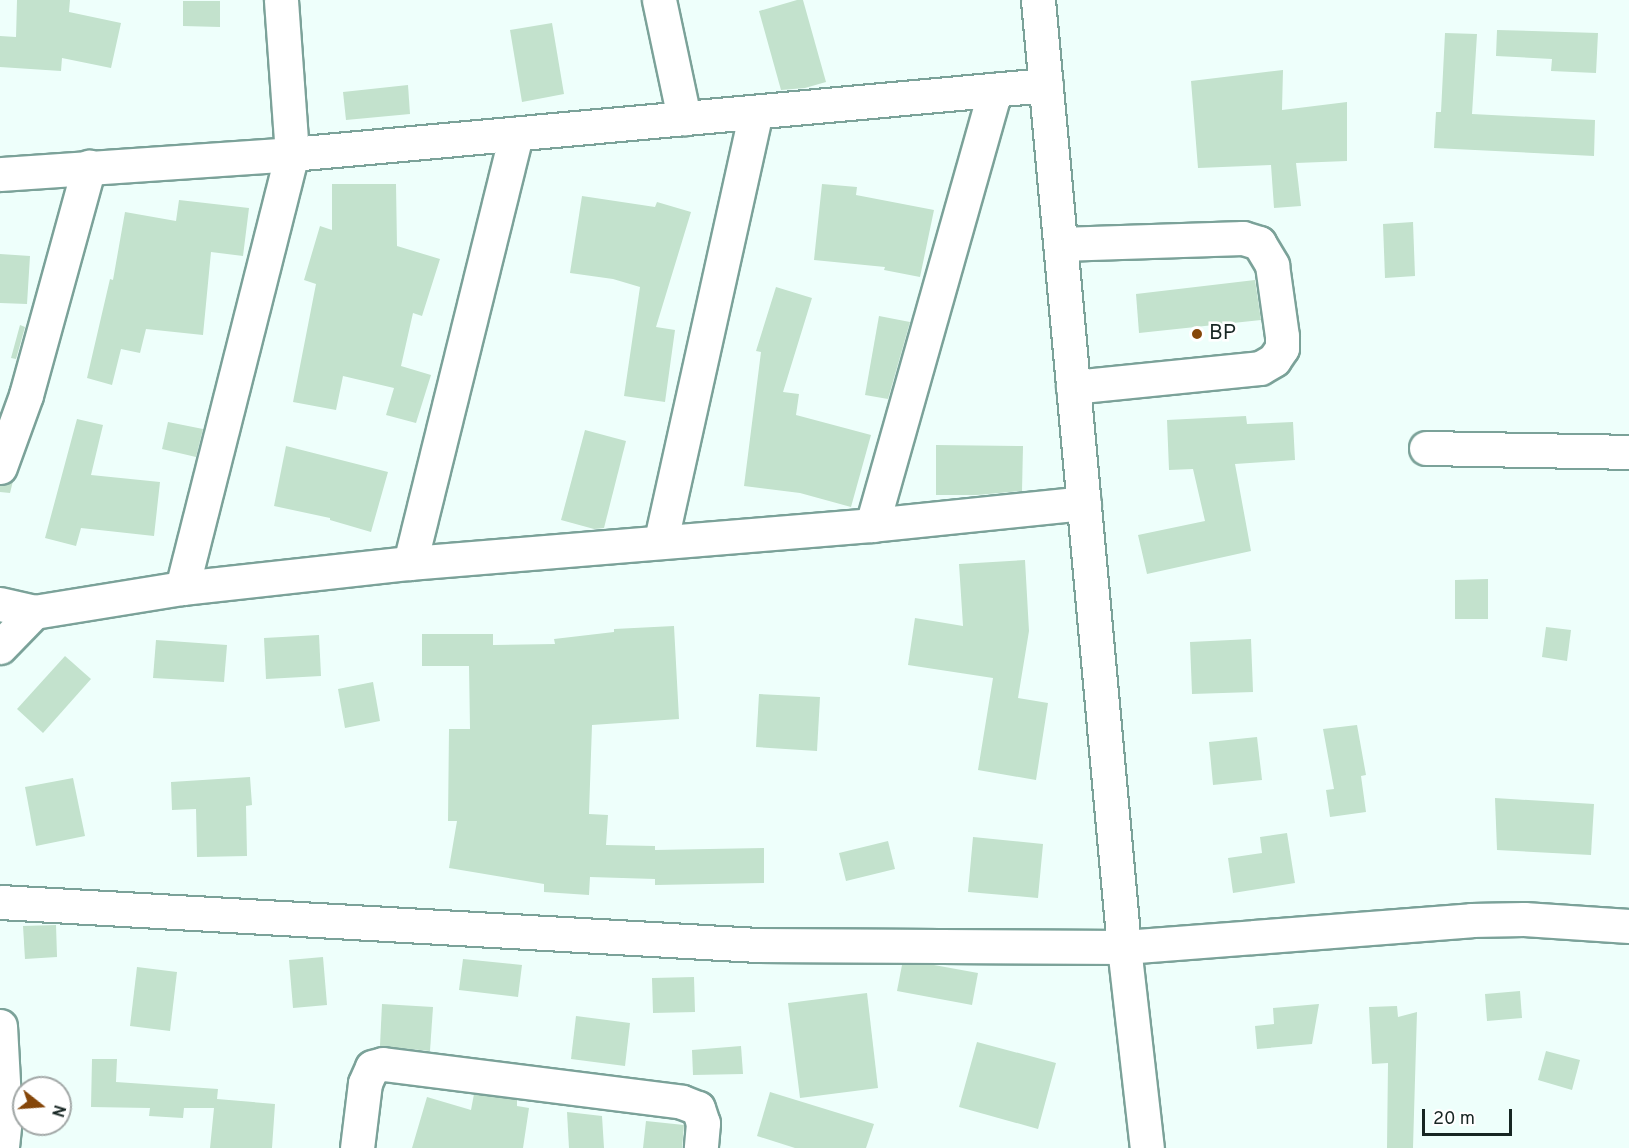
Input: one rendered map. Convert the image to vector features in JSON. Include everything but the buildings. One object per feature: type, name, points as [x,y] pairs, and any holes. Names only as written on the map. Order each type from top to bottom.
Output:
[{"type":"main road","points":[[182,588],[292,154],[281,0]]},
{"type":"main road","points":[[659,0],[684,118]]},
{"type":"main road","points":[[1038,0],[1124,947],[1147,1148]]},
{"type":"main road","points":[[0,174],[292,154],[1046,85]]},
{"type":"main road","points":[[872,525],[995,90]]},
{"type":"main road","points":[[661,540],[756,112]]},
{"type":"main road","points":[[410,562],[516,134]]},
{"type":"main road","points":[[0,466],[26,395],[89,167]]},
{"type":"main road","points":[[1060,244],[1243,238],[1259,243],[1272,265],[1282,336],[1282,348],[1274,360],[1260,368],[1073,387]]},
{"type":"main road","points":[[1426,448],[1629,452]]},
{"type":"main road","points":[[0,604],[34,612],[182,588],[410,562],[661,540],[872,525],[1084,503]]},
{"type":"main road","points":[[0,647],[34,612]]},
{"type":"main road","points":[[0,902],[757,945],[1124,947],[1470,920],[1524,919],[1629,927]]},
{"type":"main road","points":[[0,1026],[2,1128]]},
{"type":"main road","points":[[357,1148],[365,1083],[372,1067],[383,1064],[682,1102],[698,1108],[704,1123],[701,1148]]},
{"type":"place","name":"BP","points":[[1197,334]]}]
